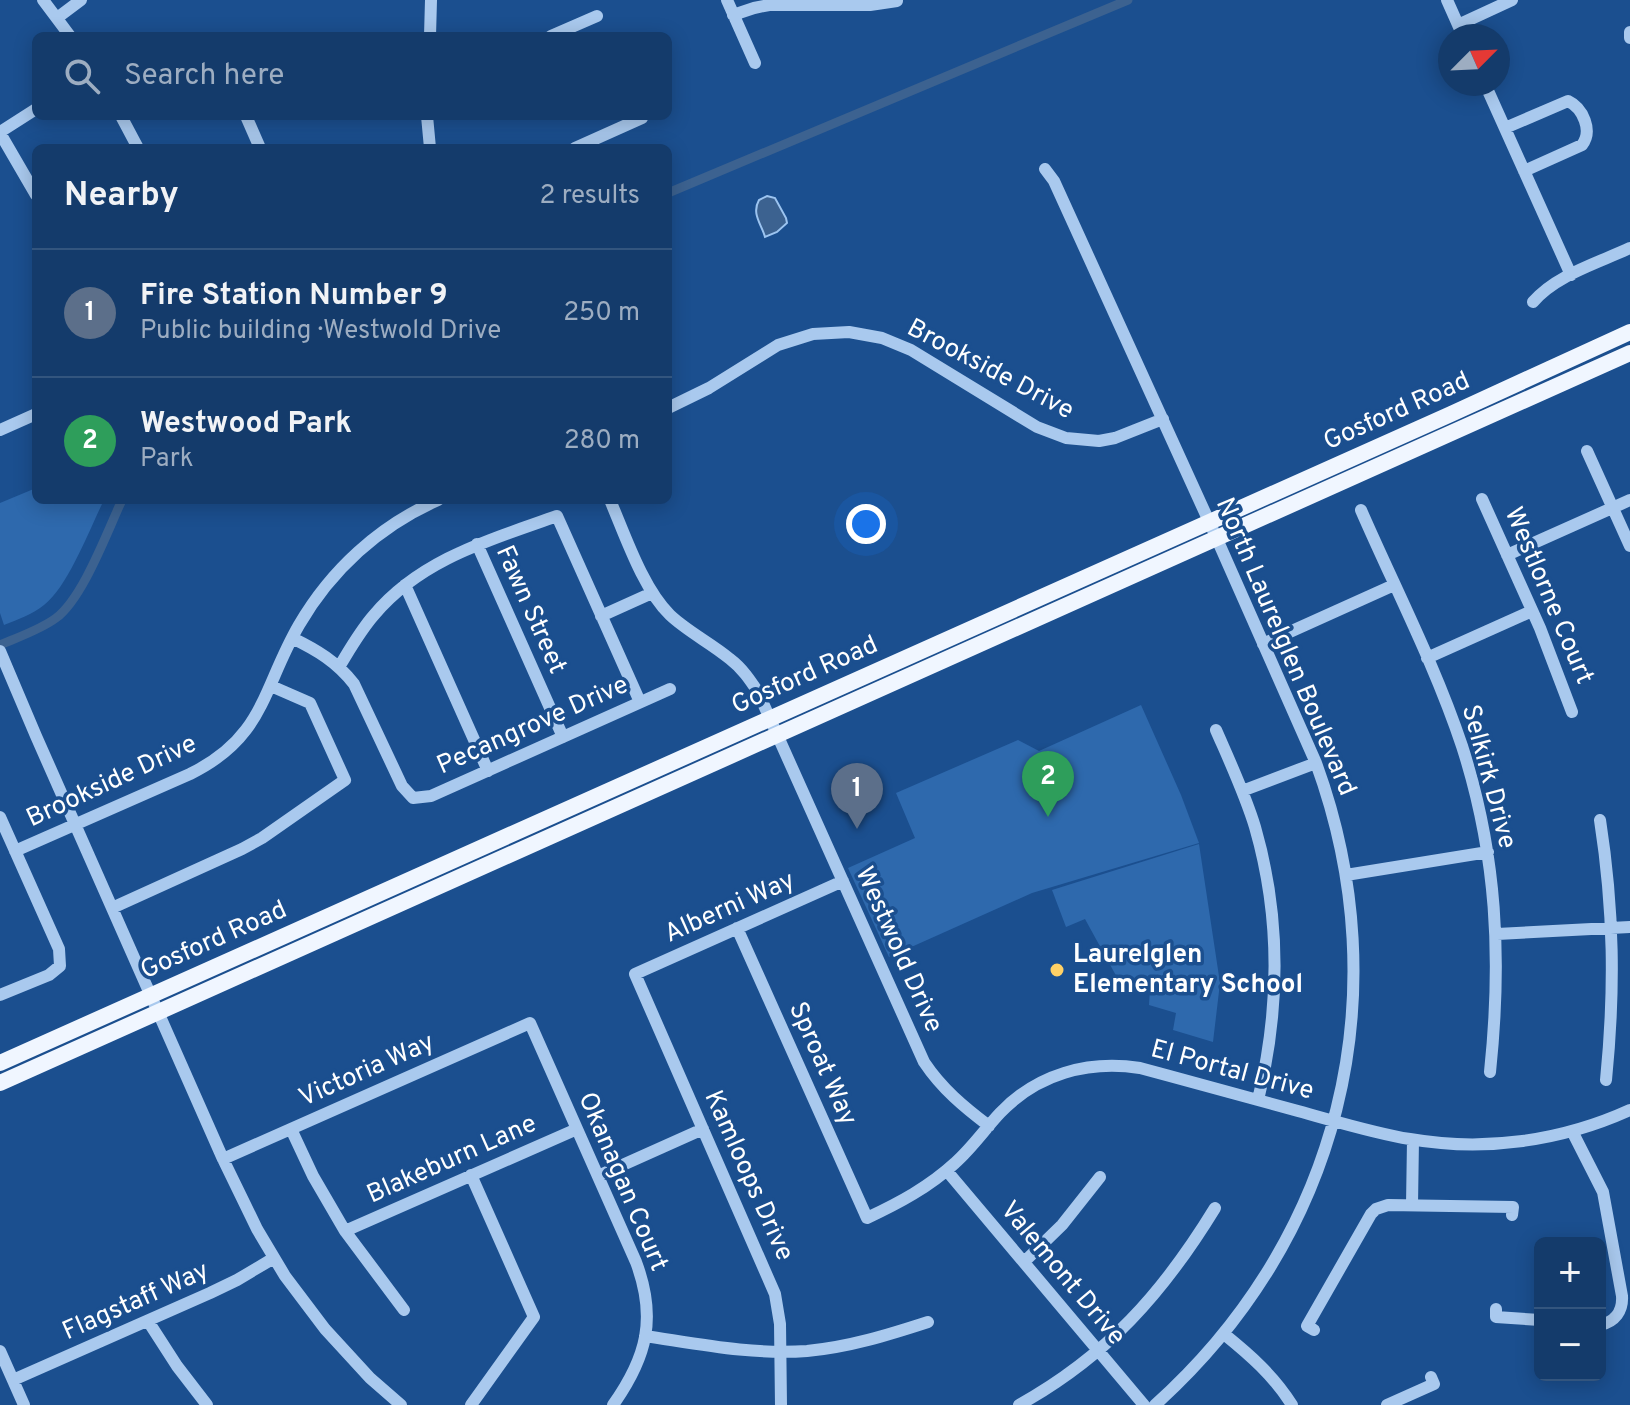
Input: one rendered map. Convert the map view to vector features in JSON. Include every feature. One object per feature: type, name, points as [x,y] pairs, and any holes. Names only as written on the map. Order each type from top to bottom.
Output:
[{"type":"main road","name":"Gosford Road","points":[[0,1063],[1630,332]]},
{"type":"main road","name":"Gosford Road","points":[[0,1083],[1630,353]]},
{"type":"street","points":[[43,0],[67,32]]},
{"type":"street","points":[[57,18],[81,0]]},
{"type":"street","points":[[430,32],[431,0]]},
{"type":"street","points":[[727,0],[755,63]]},
{"type":"street","points":[[1447,0],[1458,24]]},
{"type":"street","points":[[1471,24],[1512,0]]},
{"type":"street","points":[[733,15],[769,5],[870,5],[897,1]]},
{"type":"street","points":[[560,32],[597,16]]},
{"type":"street","points":[[1490,96],[1571,275]]},
{"type":"street","points":[[1505,128],[1568,101],[1576,105],[1588,128],[1582,145],[1524,171]]},
{"type":"street","points":[[32,112],[0,132],[32,188]]},
{"type":"street","points":[[123,120],[136,144]]},
{"type":"street","points":[[248,120],[258,144]]},
{"type":"street","points":[[427,120],[430,144]]},
{"type":"street","points":[[584,144],[638,120]]},
{"type":"street","name":"North Laurelglen Boulevard","points":[[1045,169],[1054,181],[1163,419],[1316,763],[1332,811],[1346,875],[1352,925],[1354,985],[1347,1055],[1334,1121],[1317,1171],[1293,1227],[1264,1279],[1224,1334],[1155,1405]]},
{"type":"street","points":[[1533,302],[1541,293],[1571,275],[1630,248]]},
{"type":"street","name":"Brookside Drive","points":[[672,406],[709,388],[778,345],[813,334],[849,332],[882,338],[911,350],[1037,427],[1066,438],[1099,441],[1115,438],[1163,419]]},
{"type":"street","points":[[0,430],[32,416]]},
{"type":"street","points":[[1587,451],[1630,546]]},
{"type":"street","name":"Westlorne Court","points":[[1482,499],[1557,668],[1572,712]]},
{"type":"street","points":[[1507,555],[1630,500]]},
{"type":"street","name":"Brookside Drive","points":[[15,851],[190,774],[229,749],[262,706],[292,638],[329,582],[355,554],[386,529],[430,504]]},
{"type":"street","name":"Westwold Drive","points":[[612,504],[652,593],[680,624],[739,667],[758,692],[924,1062],[945,1090],[989,1126]]},
{"type":"street","name":"Selkirk Drive","points":[[1361,510],[1427,658],[1462,745],[1472,782],[1488,852],[1497,934],[1496,1009],[1490,1072]]},
{"type":"street","points":[[292,638],[316,649],[339,667],[375,614],[405,585],[436,563],[477,544],[557,516],[640,702]]},
{"type":"street","name":"Fawn Street","points":[[477,544],[563,737]]},
{"type":"street","points":[[405,585],[488,771]]},
{"type":"street","points":[[1263,644],[1394,585]]},
{"type":"street","points":[[601,616],[652,593]]},
{"type":"street","points":[[1427,658],[1532,611]]},
{"type":"street","points":[[1,653],[247,1210],[274,1258],[305,1303],[370,1378],[401,1405]]},
{"type":"street","name":"Pecangrove Drive","points":[[339,667],[361,696],[402,786],[413,798],[431,796],[670,689]]},
{"type":"street","points":[[112,908],[242,849],[345,780],[310,703],[271,686]]},
{"type":"street","points":[[1216,730],[1242,791],[1261,849],[1272,909],[1276,962],[1274,1014],[1258,1100]]},
{"type":"street","points":[[1242,791],[1316,763]]},
{"type":"street","points":[[0,817],[59,949],[60,966],[49,975],[0,995]]},
{"type":"street","points":[[1600,820],[1612,928],[1612,1001],[1606,1080]]},
{"type":"street","points":[[1346,875],[1488,852]]},
{"type":"street","name":"Alberni Way","points":[[635,974],[843,881]]},
{"type":"street","points":[[1497,934],[1630,927]]},
{"type":"street","name":"Sproat Way","points":[[737,928],[867,1218]]},
{"type":"street","name":"Kamloops Drive","points":[[635,974],[770,1279],[778,1309],[781,1405]]},
{"type":"street","name":"Victoria Way","points":[[223,1159],[530,1023]]},
{"type":"street","name":"Okanagan Court","points":[[530,1023],[640,1274],[647,1306],[645,1336],[636,1367],[613,1405]]},
{"type":"street","name":"El Portal Drive","points":[[867,1218],[910,1197],[947,1171],[1012,1101],[1038,1083],[1064,1072],[1091,1066],[1140,1068],[1334,1121],[1413,1140],[1445,1144],[1523,1141],[1572,1131],[1630,1110]]},
{"type":"street","points":[[291,1129],[313,1176],[345,1231],[404,1310]]},
{"type":"street","name":"Blakeburn Lane","points":[[345,1231],[577,1129]]},
{"type":"street","points":[[598,1176],[703,1129]]},
{"type":"street","points":[[1572,1131],[1603,1192],[1622,1296],[1621,1309],[1613,1320],[1606,1323]]},
{"type":"street","points":[[1412,1205],[1413,1140]]},
{"type":"street","name":"Valemont Drive","points":[[947,1171],[1144,1405]]},
{"type":"street","points":[[471,1175],[534,1317],[471,1405]]},
{"type":"street","points":[[1024,1262],[1062,1225],[1100,1177]]},
{"type":"street","points":[[1314,1330],[1307,1326],[1376,1209],[1388,1205],[1513,1207],[1512,1215]]},
{"type":"street","points":[[1019,1405],[1051,1386],[1130,1321],[1171,1275],[1215,1208]]},
{"type":"street","name":"Flagstaff Way","points":[[13,1380],[237,1280],[274,1258]]},
{"type":"street","points":[[1496,1309],[1496,1317],[1534,1320]]},
{"type":"street","points":[[148,1321],[199,1402]]},
{"type":"street","points":[[645,1336],[725,1348],[807,1351],[860,1343],[928,1322]]},
{"type":"street","points":[[1224,1334],[1261,1365],[1292,1405]]},
{"type":"street","points":[[0,1351],[24,1405]]},
{"type":"street","points":[[1387,1405],[1434,1384],[1431,1377]]},
{"type":"shaded area","points":[[767,196],[775,198],[787,223],[765,237],[756,210],[759,200]]},
{"type":"shaded area","points":[[32,490],[32,504],[102,504],[62,585],[44,605],[4,625],[0,613],[0,503]]},
{"type":"shaded area","points":[[1141,705],[1199,843],[1032,893],[889,957],[848,868],[915,838],[896,793],[1018,740],[1039,751]]},
{"type":"shaded area","points":[[1199,844],[1220,983],[1213,1042],[1173,1030],[1176,1013],[1149,1005],[1150,989],[1143,984],[1125,992],[1085,919],[1066,927],[1052,890]]},
{"type":"waterway","points":[[672,191],[1128,0]]},
{"type":"waterway","points":[[0,645],[43,626],[66,608],[94,564],[120,504]]},
{"type":"place","name":"Westwood Park","points":[[1048,817]]},
{"type":"place","name":"Fire Station Number 9","points":[[857,829]]},
{"type":"place","name":"Laurelglen Elementary School","points":[[1057,970]]}]
